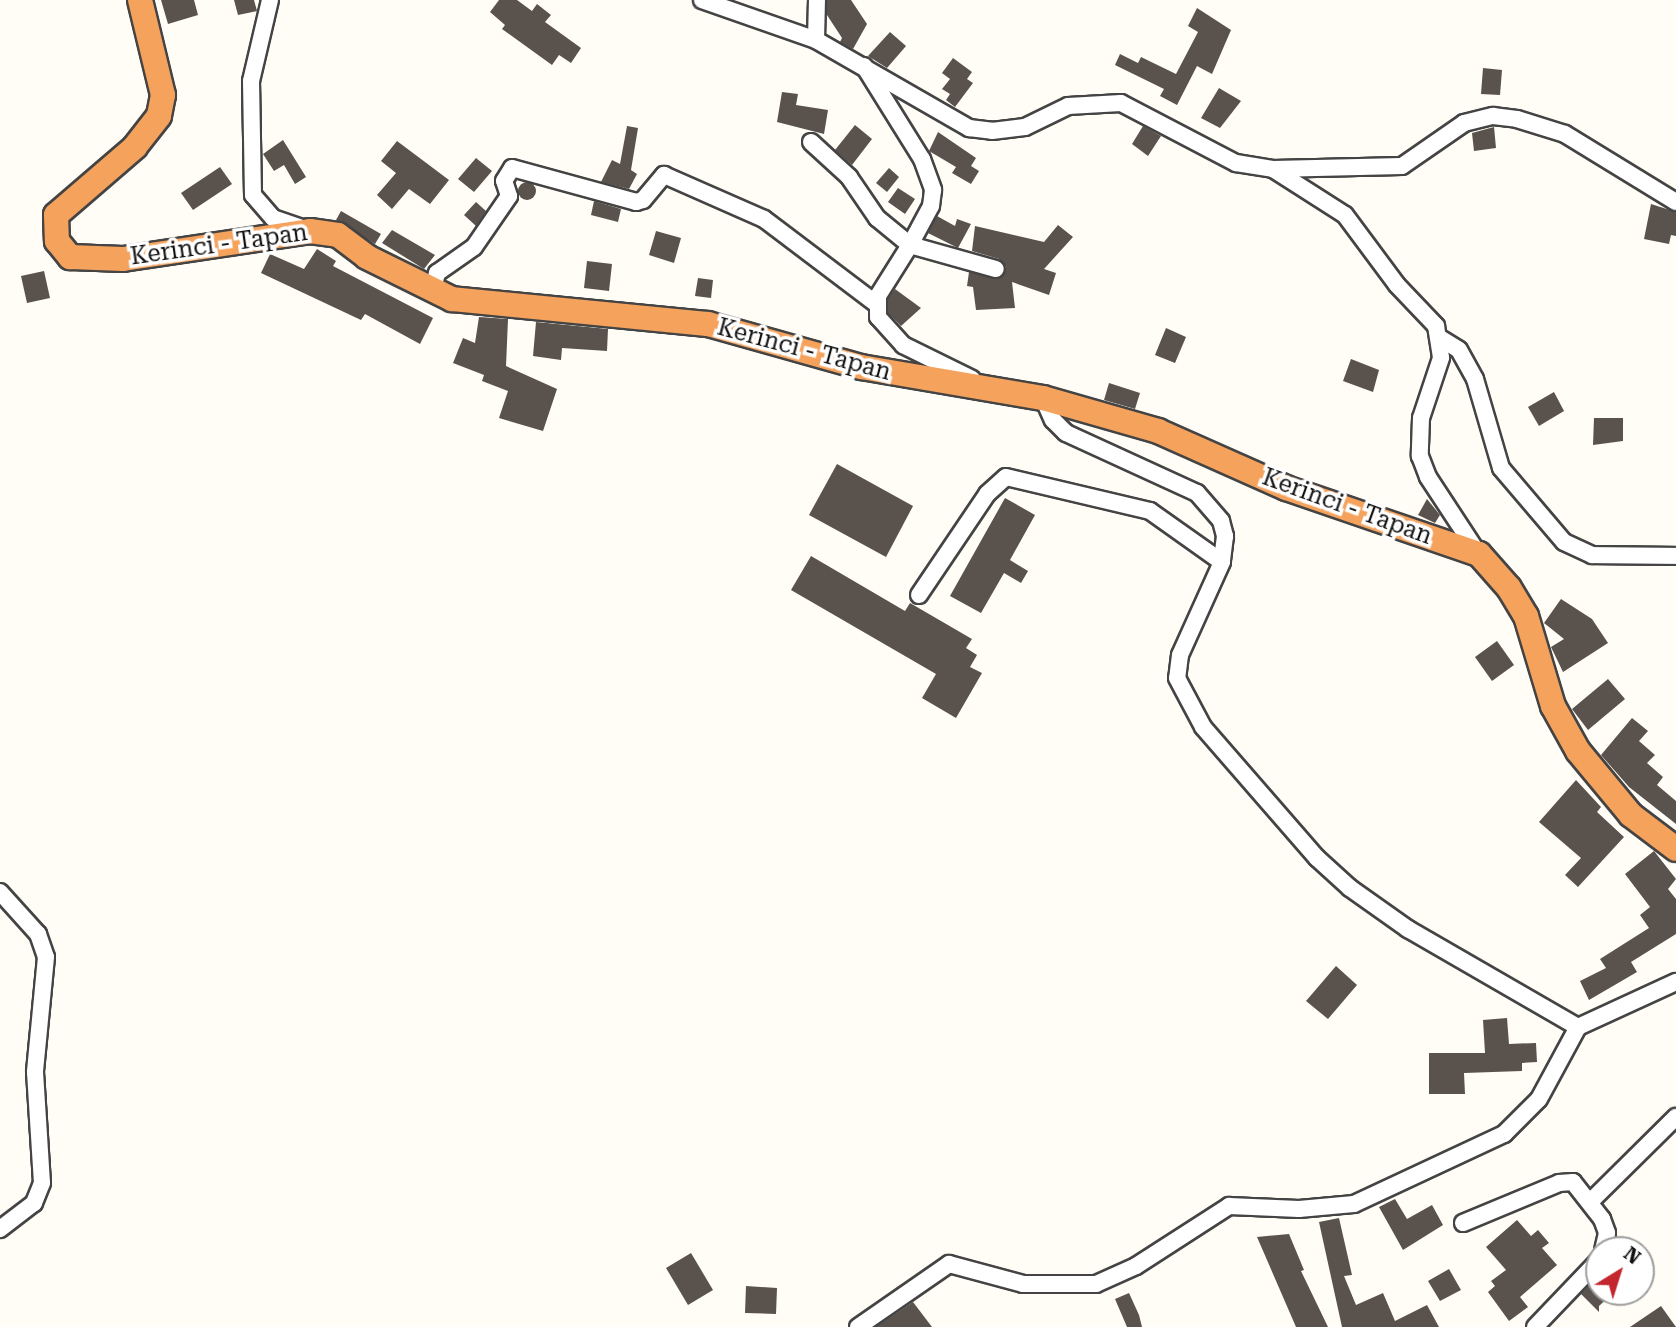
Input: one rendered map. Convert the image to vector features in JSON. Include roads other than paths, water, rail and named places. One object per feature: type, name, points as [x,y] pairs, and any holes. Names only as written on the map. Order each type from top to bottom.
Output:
[{"type":"highway","name":"Kerinci - Tapan","points":[[140,0],[163,95],[159,116],[135,147],[56,215],[54,228],[63,252],[82,260],[123,259],[310,230],[338,235],[367,257],[432,292],[453,299],[708,324],[886,373],[1043,398],[1158,431],[1286,488],[1479,554],[1509,588],[1526,616],[1553,706],[1578,751],[1630,815],[1676,849]]},
{"type":"street","points":[[270,0],[251,81],[253,195],[273,218],[310,230]]},
{"type":"street","points":[[702,0],[817,40],[969,128],[992,131],[1025,127],[1068,106],[1121,103],[1236,163],[1273,169],[1402,166],[1464,122],[1493,116],[1564,134],[1676,202]]},
{"type":"street","points":[[817,0],[817,40]]},
{"type":"street","points":[[864,66],[930,178],[930,206],[875,303]]},
{"type":"street","points":[[811,142],[849,177],[877,218],[908,249],[996,268]]},
{"type":"street","points":[[432,292],[437,273],[474,247],[509,196],[503,181],[512,168],[636,202],[643,200],[664,175],[764,219],[875,303],[878,317],[903,345],[990,391]]},
{"type":"street","points":[[1273,169],[1345,215],[1397,285],[1424,311],[1440,338],[1459,350],[1475,379],[1501,468],[1564,542],[1592,555],[1676,556]]},
{"type":"street","points":[[1440,338],[1441,358],[1419,426],[1420,456],[1427,477],[1479,554]]},
{"type":"street","points":[[1043,398],[1053,420],[1066,433],[1197,492],[1221,521],[1226,536],[1222,562],[1179,666],[1177,678],[1187,704],[1203,727],[1317,858],[1350,888],[1408,929],[1578,1027]]},
{"type":"street","points":[[919,595],[987,494],[1006,477],[1150,511],[1222,562]]},
{"type":"street","points":[[0,892],[38,934],[46,957],[36,1072],[41,1183],[34,1203],[0,1230]]},
{"type":"street","points":[[858,1327],[949,1264],[1023,1284],[1096,1284],[1136,1266],[1229,1206],[1327,1209],[1365,1199],[1433,1170],[1516,1125],[1539,1099],[1578,1027],[1676,982]]},
{"type":"street","points":[[1590,1202],[1676,1117]]},
{"type":"street","points":[[1463,1223],[1567,1181],[1579,1186],[1606,1236]]},
{"type":"street","points":[[1535,1327],[1585,1275]]}]
